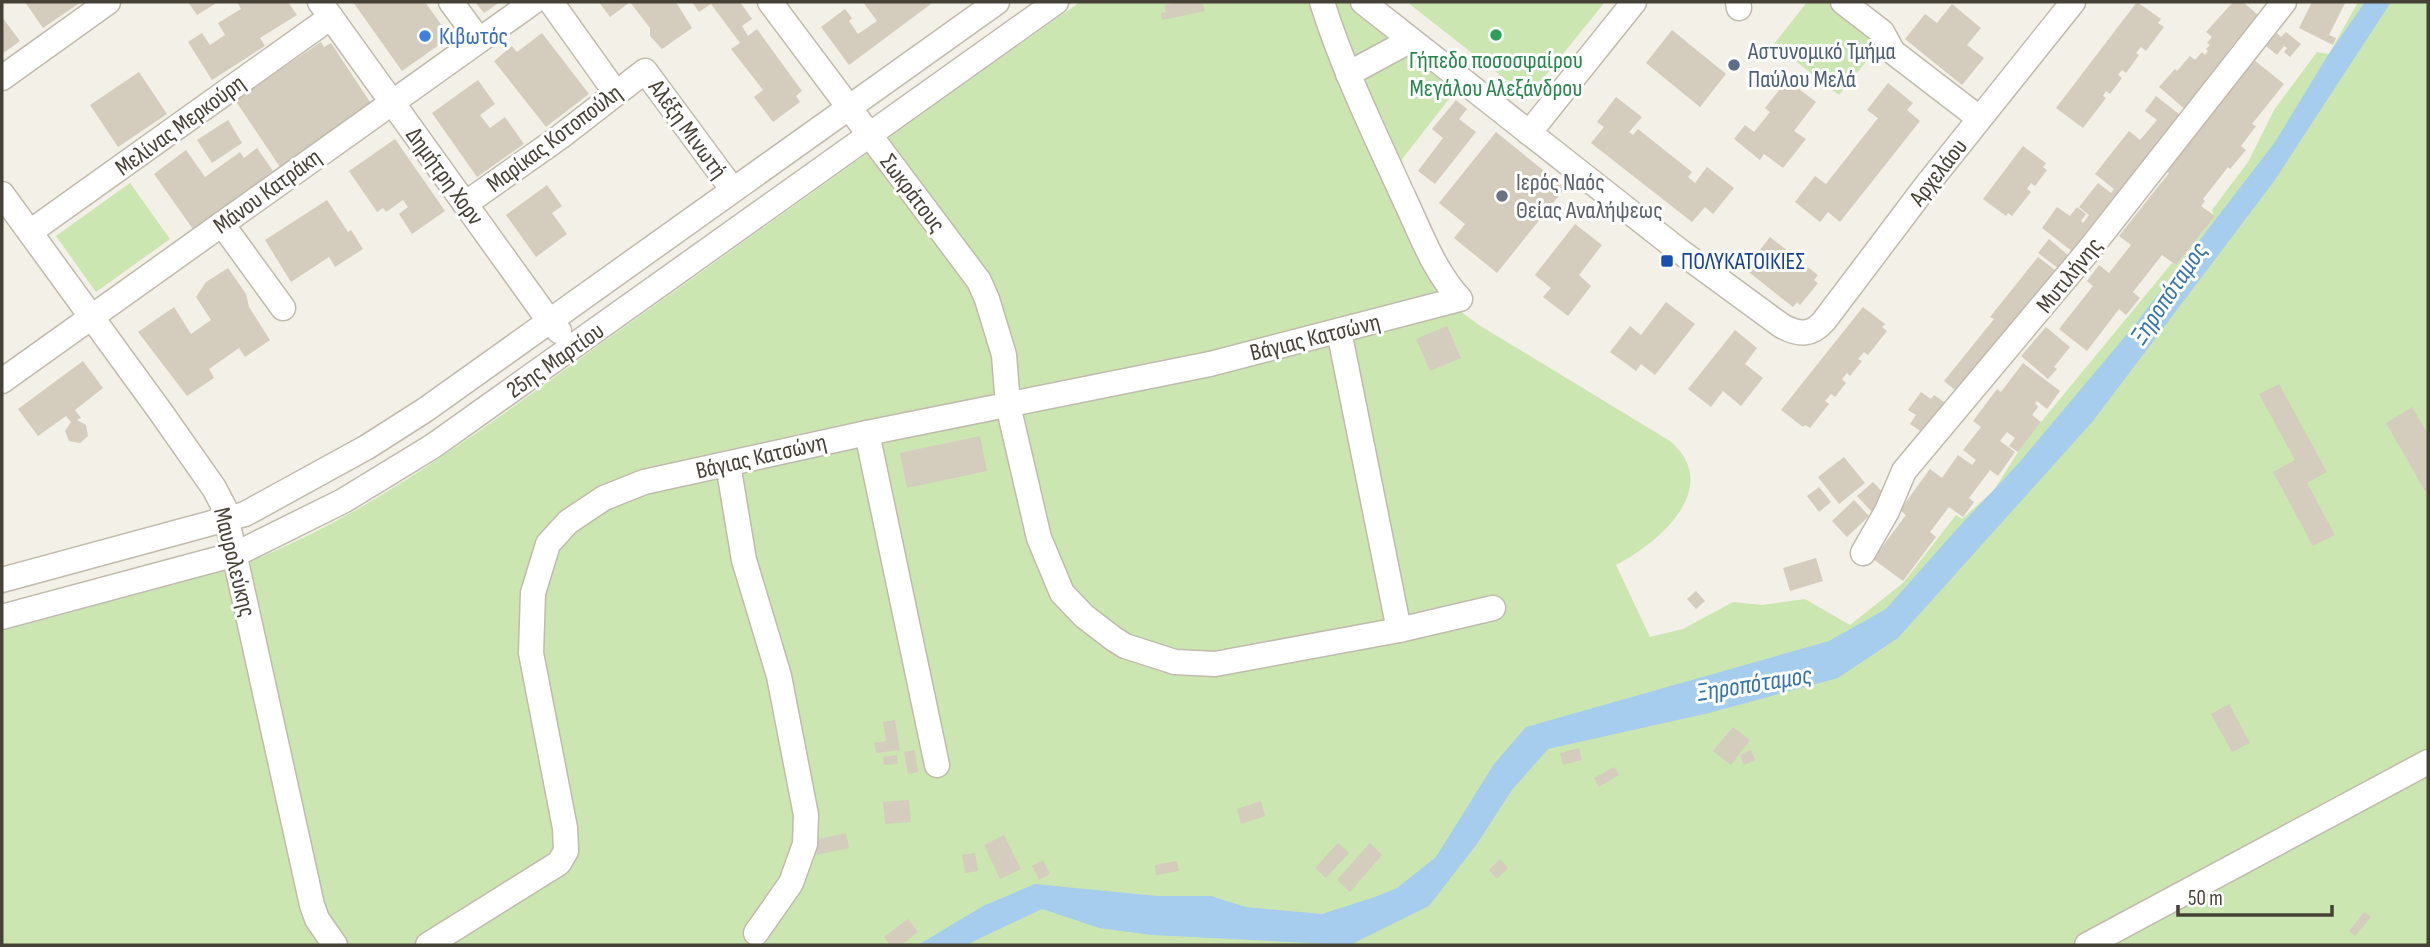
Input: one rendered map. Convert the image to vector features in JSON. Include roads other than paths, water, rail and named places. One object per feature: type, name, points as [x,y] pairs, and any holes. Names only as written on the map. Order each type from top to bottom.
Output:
[{"type":"street","points":[[2,78],[108,2]]},
{"type":"street","points":[[451,2],[479,40]]},
{"type":"street","name":"Μάνου Κατράκη","points":[[2,380],[533,2]]},
{"type":"street","name":"Αλέξη Μινωτή","points":[[551,2],[616,93]]},
{"type":"street","name":"Σωκράτους","points":[[770,2],[979,281],[1004,355],[1008,405],[1039,538],[1066,598],[1084,616],[1125,646],[1175,662],[1215,664],[1399,630],[1493,608]]},
{"type":"street","name":"25ης Μαρτίου","points":[[2,580],[228,520],[261,506],[402,426],[997,2]]},
{"type":"street","name":"25ης Μαρτίου","points":[[2,617],[236,554],[375,483],[433,446],[576,345],[1056,2]]},
{"type":"street","points":[[1322,2],[1348,74],[1411,40]]},
{"type":"street","points":[[1363,2],[1529,133],[1634,2]]},
{"type":"street","points":[[1843,2],[1882,32],[1893,52],[1979,118]]},
{"type":"street","name":"Αρχελάου","points":[[1529,133],[1698,265],[1782,326],[1799,333],[1808,333],[1822,324],[1979,118],[2073,2]]},
{"type":"street","name":"Μυτιλήνης","points":[[1864,553],[1884,518],[1904,471],[2089,250],[2284,2]]},
{"type":"street","name":"Δημήτρη Χορν","points":[[325,9],[550,320],[576,345]]},
{"type":"street","name":"Μελίνας Μερκούρη","points":[[30,232],[325,9]]},
{"type":"street","name":"Αλέξη Μινωτή","points":[[642,71],[650,75],[733,190]]},
{"type":"street","name":"Μαρίκας Κοτοπούλη","points":[[465,204],[560,137],[642,71]]},
{"type":"street","name":"Βάγιας Κατσώνη","points":[[428,945],[559,863],[566,851],[565,828],[531,653],[533,593],[548,544],[568,522],[604,498],[622,489],[867,433],[1210,364],[1460,299],[1443,277],[1428,249],[1348,74]]},
{"type":"street","name":"Μαυρολεύκης","points":[[6,208],[30,232],[214,488],[228,520],[236,554],[312,905],[317,919],[335,945]]},
{"type":"street","points":[[222,224],[283,308]]},
{"type":"street","points":[[1339,331],[1399,630]]},
{"type":"street","points":[[867,433],[937,765]]},
{"type":"street","points":[[728,464],[744,560],[779,676],[806,816],[805,844],[790,883],[757,933]]},
{"type":"street","points":[[2087,945],[2428,762]]},
{"type":"water","name":"Ξηροπόταμος","points":[[2365,2],[2391,2],[2275,180],[2093,421],[1898,638],[1838,678],[1709,713],[1548,749],[1512,790],[1477,844],[1429,906],[1350,945],[1152,935],[1099,928],[1042,909],[966,945],[918,945],[983,906],[1035,884],[1157,896],[1211,896],[1246,907],[1322,914],[1375,897],[1397,888],[1436,857],[1494,764],[1526,727],[1829,641],[1886,609],[2018,464],[2133,327],[2275,142],[2328,55]]},
{"type":"place","name":"Γήπεδο ποσοσφαίρου Μεγάλου Αλεξάνδρου","points":[[1496,35]]},
{"type":"place","name":"Κιβωτός","points":[[425,36]]},
{"type":"place","name":"Αστυνομικό Τμήμα Παύλου Μελά","points":[[1734,65]]},
{"type":"place","name":"Ιερός Ναός Θείας Αναλήψεως","points":[[1502,196]]},
{"type":"place","name":"ΠΟΛΥΚΑΤΟΙΚΙΕΣ","points":[[1667,261]]}]
